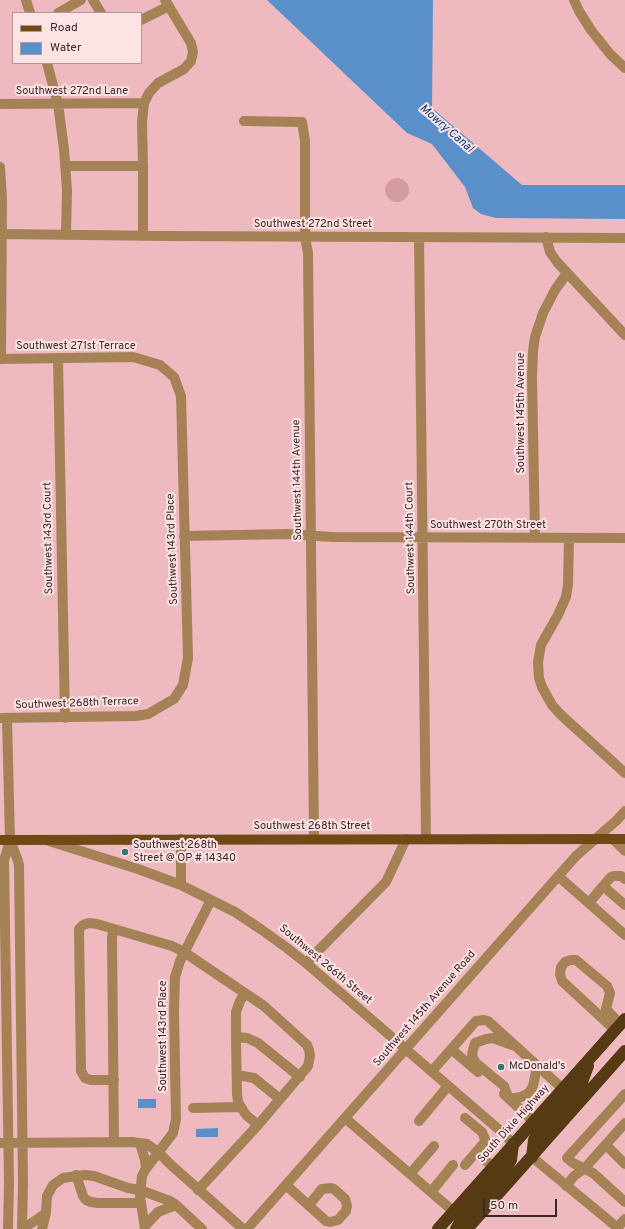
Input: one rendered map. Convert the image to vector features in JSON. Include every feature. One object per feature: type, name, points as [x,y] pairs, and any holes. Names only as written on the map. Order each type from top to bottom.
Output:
[{"type":"highway","name":"South Dixie Highway","points":[[438,1229],[620,1024]]},
{"type":"highway","points":[[467,1229],[625,1051]]},
{"type":"highway","points":[[532,1157],[534,1140],[539,1132],[580,1085],[592,1057]]},
{"type":"highway","points":[[456,1229],[460,1222],[506,1168],[511,1160],[513,1144]]},
{"type":"main road","name":"Southwest 268th Street","points":[[5,840],[625,839]]},
{"type":"street","points":[[26,0],[30,12]]},
{"type":"street","points":[[60,12],[81,0]]},
{"type":"street","points":[[93,0],[100,12]]},
{"type":"street","points":[[574,0],[579,11],[592,30],[610,54],[625,68]]},
{"type":"street","points":[[142,19],[167,3],[191,43],[193,52],[191,61],[184,69],[158,83],[149,92],[144,103],[142,122],[142,236]]},
{"type":"street","points":[[47,64],[58,104],[65,166],[67,190],[66,235]]},
{"type":"street","name":"Southwest 272nd Lane","points":[[0,104],[144,103]]},
{"type":"street","name":"Southwest 144th Avenue","points":[[244,121],[302,122],[305,141],[304,237],[308,253],[314,839]]},
{"type":"street","points":[[65,166],[143,166]]},
{"type":"street","points":[[0,167],[2,198],[1,359]]},
{"type":"street","name":"Southwest 272nd Street","points":[[1,234],[625,238]]},
{"type":"street","name":"Southwest 144th Court","points":[[419,237],[426,839]]},
{"type":"street","points":[[546,237],[550,252],[557,262],[625,335]]},
{"type":"street","name":"Southwest 145th Avenue","points":[[535,538],[532,376],[533,351],[535,337],[543,313],[555,290],[567,273]]},
{"type":"street","name":"Southwest 271st Terrace","points":[[1,359],[133,357],[160,365],[174,377],[181,396]]},
{"type":"street","name":"Southwest 143rd Court","points":[[58,358],[65,718]]},
{"type":"street","name":"Southwest 143rd Place","points":[[174,699],[183,685],[188,658],[181,396]]},
{"type":"street","name":"Southwest 270th Street","points":[[184,536],[288,534],[332,537],[625,538]]},
{"type":"street","points":[[569,538],[568,585],[566,597],[558,615],[541,645],[538,662],[539,678],[542,687],[552,705],[560,714],[625,773]]},
{"type":"street","name":"Southwest 268th Terrace","points":[[3,718],[136,716],[148,714],[174,699]]},
{"type":"street","points":[[3,718],[5,840],[3,1012],[4,1143],[9,1202],[8,1229]]},
{"type":"street","name":"Southwest 145th Avenue Road","points":[[247,1229],[576,856],[617,820],[625,811]]},
{"type":"street","points":[[181,839],[181,885]]},
{"type":"street","points":[[306,963],[386,882],[406,839]]},
{"type":"street","points":[[613,839],[625,851]]},
{"type":"street","points":[[5,840],[19,865],[23,1229]]},
{"type":"street","name":"Southwest 266th Street","points":[[45,840],[181,885],[235,912],[288,948],[306,963],[484,1116],[513,1144]]},
{"type":"street","points":[[558,876],[624,931]]},
{"type":"street","points":[[589,903],[611,877],[621,876],[625,879]]},
{"type":"street","points":[[604,886],[625,905]]},
{"type":"street","name":"Southwest 143rd Place","points":[[146,1168],[173,1132],[176,1119],[174,987],[177,968],[211,900]]},
{"type":"street","points":[[114,1080],[91,1080],[85,1078],[81,1071],[78,938],[79,929],[82,925],[89,923],[172,946],[184,952],[266,1008],[307,1045],[310,1062],[300,1077],[198,1190]]},
{"type":"street","points":[[114,929],[112,937],[114,1142]]},
{"type":"street","points":[[601,1010],[609,999],[610,993],[608,986],[576,960],[565,962],[560,967],[562,981],[601,1010],[620,1024]]},
{"type":"street","points":[[244,993],[236,1012],[236,1094],[240,1107],[246,1115],[258,1125]]},
{"type":"street","points":[[3,1012],[20,1012]]},
{"type":"street","points":[[432,1072],[476,1021],[481,1019],[488,1021],[563,1089]]},
{"type":"street","points":[[236,1037],[247,1038],[258,1043],[300,1077]]},
{"type":"street","points":[[509,1099],[504,1086],[476,1063],[472,1054],[475,1043],[486,1039],[493,1038],[516,1046]]},
{"type":"street","points":[[451,1049],[533,1121]]},
{"type":"street","points":[[509,1099],[521,1097],[529,1093],[533,1086],[537,1067]]},
{"type":"street","points":[[236,1077],[243,1076],[254,1078],[280,1099]]},
{"type":"street","points":[[419,1121],[448,1086]]},
{"type":"street","points":[[625,1094],[567,1158],[573,1163],[593,1173],[625,1202]]},
{"type":"street","points":[[193,1108],[240,1107]]},
{"type":"street","points":[[475,1126],[484,1116]]},
{"type":"street","points":[[345,1118],[453,1211]]},
{"type":"street","points":[[465,1118],[482,1132],[485,1138],[484,1143],[465,1165]]},
{"type":"street","points":[[566,1186],[574,1176],[584,1169],[625,1123]]},
{"type":"street","points":[[4,1143],[114,1142],[147,1144],[158,1152],[198,1190],[243,1229]]},
{"type":"street","points":[[140,1143],[146,1160],[146,1168],[142,1176],[140,1190],[140,1203],[145,1228]]},
{"type":"street","points":[[606,1145],[625,1164]]},
{"type":"street","points":[[410,1174],[434,1146]]},
{"type":"street","points":[[476,1152],[493,1167]]},
{"type":"street","points":[[532,1157],[617,1228],[625,1219]]},
{"type":"street","points":[[431,1192],[454,1165]]},
{"type":"street","points":[[76,1175],[81,1191],[86,1200],[98,1203],[140,1203]]},
{"type":"street","points":[[42,1229],[46,1213],[47,1196],[53,1185],[63,1178],[76,1175],[94,1176],[163,1198],[176,1206],[202,1229]]},
{"type":"street","points":[[286,1185],[309,1205]]},
{"type":"street","points":[[145,1228],[158,1212],[176,1206]]},
{"type":"street","points":[[23,1229],[46,1213]]},
{"type":"shaded area","points":[[397,178],[405,182],[409,190],[405,198],[397,202],[389,198],[385,190],[389,182]]},
{"type":"water","name":"Mowry Canal","points":[[267,0],[433,0],[432,108],[522,185],[625,185],[625,219],[496,218],[481,214],[473,208],[465,187],[432,144],[407,133]]},
{"type":"water","points":[[138,1099],[156,1099],[156,1108],[138,1108]]},
{"type":"water","points":[[218,1128],[218,1137],[196,1137],[196,1129]]},
{"type":"place","name":"Southwest 268th Street @ OP # 14340","points":[[125,852]]},
{"type":"place","name":"McDonald's","points":[[501,1067]]}]
